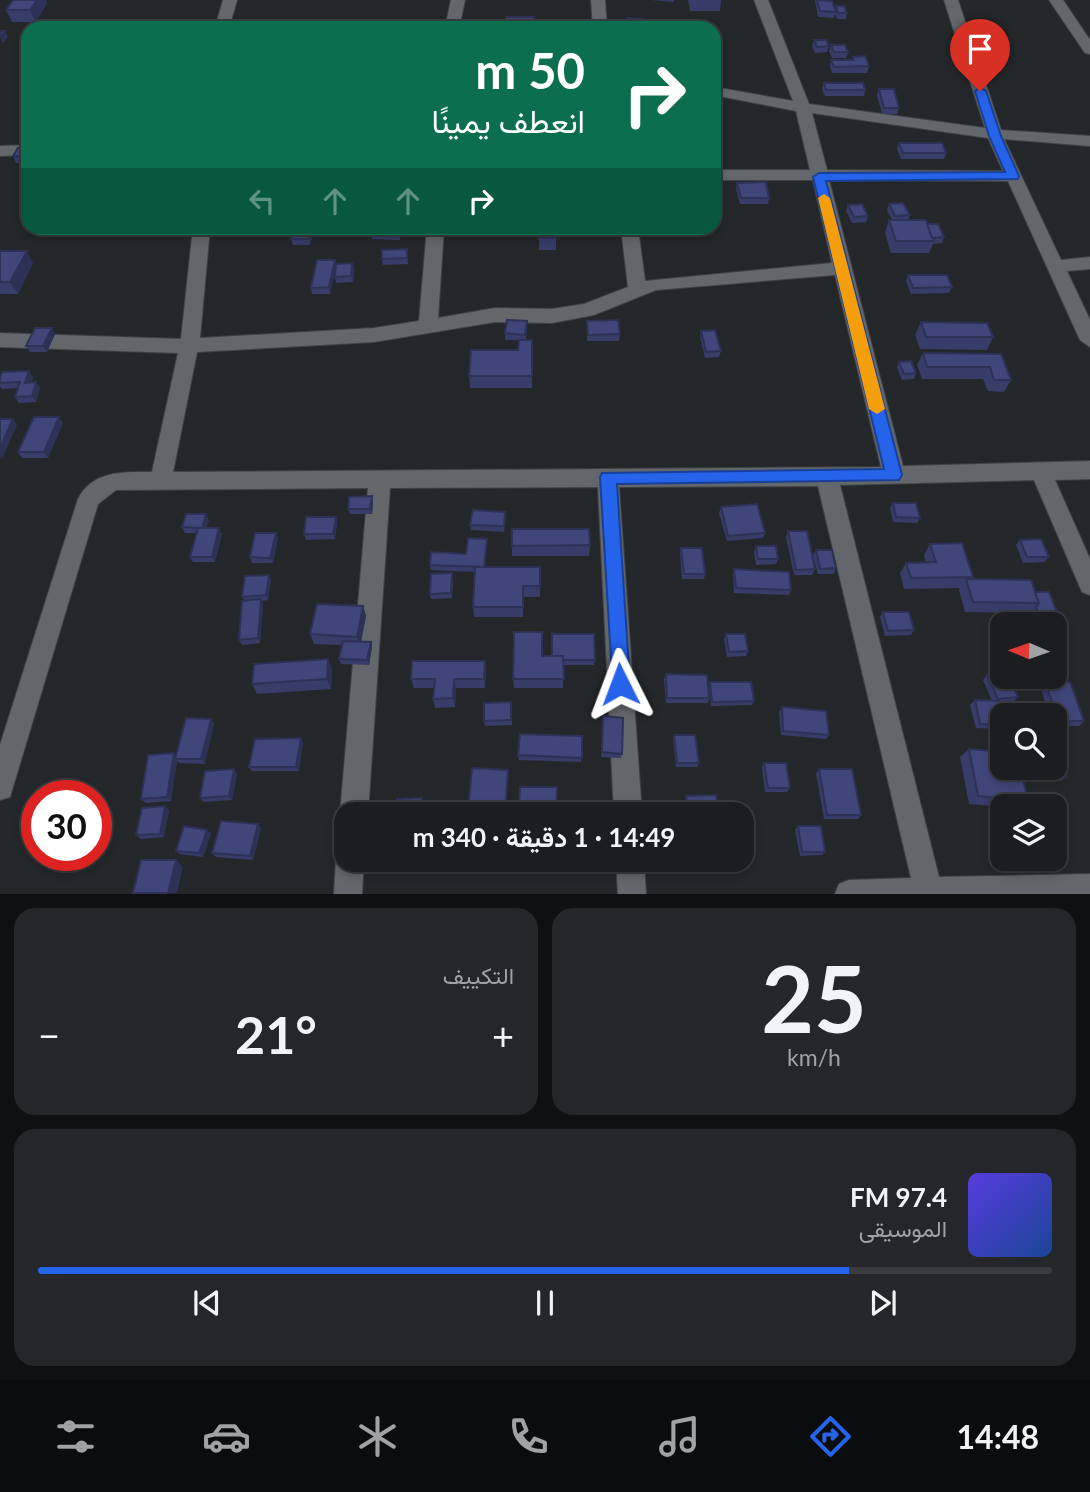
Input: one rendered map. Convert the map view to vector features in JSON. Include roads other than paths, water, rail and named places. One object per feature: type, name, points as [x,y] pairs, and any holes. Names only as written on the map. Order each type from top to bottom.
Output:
[{"type":"street","points":[[224,21],[230,0]]},
{"type":"street","points":[[454,21],[458,0]]},
{"type":"street","points":[[598,0],[600,21]]},
{"type":"street","points":[[761,0],[803,108],[894,475]]},
{"type":"street","points":[[951,0],[995,136],[1090,340]]},
{"type":"street","points":[[1056,0],[1090,50]]},
{"type":"street","points":[[1073,25],[1090,25]]},
{"type":"street","points":[[721,92],[803,108],[995,136],[1090,141]]},
{"type":"street","points":[[0,151],[21,150]]},
{"type":"street","points":[[721,175],[1013,176]]},
{"type":"street","points":[[161,480],[193,325],[194,285],[200,235]]},
{"type":"street","points":[[428,325],[434,235]]},
{"type":"street","points":[[630,235],[637,289]]},
{"type":"street","points":[[1056,266],[1090,263]]},
{"type":"street","points":[[0,340],[188,346],[374,335],[495,316],[569,314],[587,310],[637,289],[674,281],[842,268]]},
{"type":"street","points":[[0,787],[89,499],[112,481],[827,477],[1090,470]]},
{"type":"street","points":[[1041,472],[1090,585]]},
{"type":"street","points":[[608,477],[627,802]]},
{"type":"street","points":[[827,477],[928,892]]},
{"type":"street","points":[[355,802],[380,480]]},
{"type":"street","points":[[348,894],[349,872]]},
{"type":"street","points":[[631,872],[632,894]]},
{"type":"street","points":[[849,894],[1090,888]]}]
